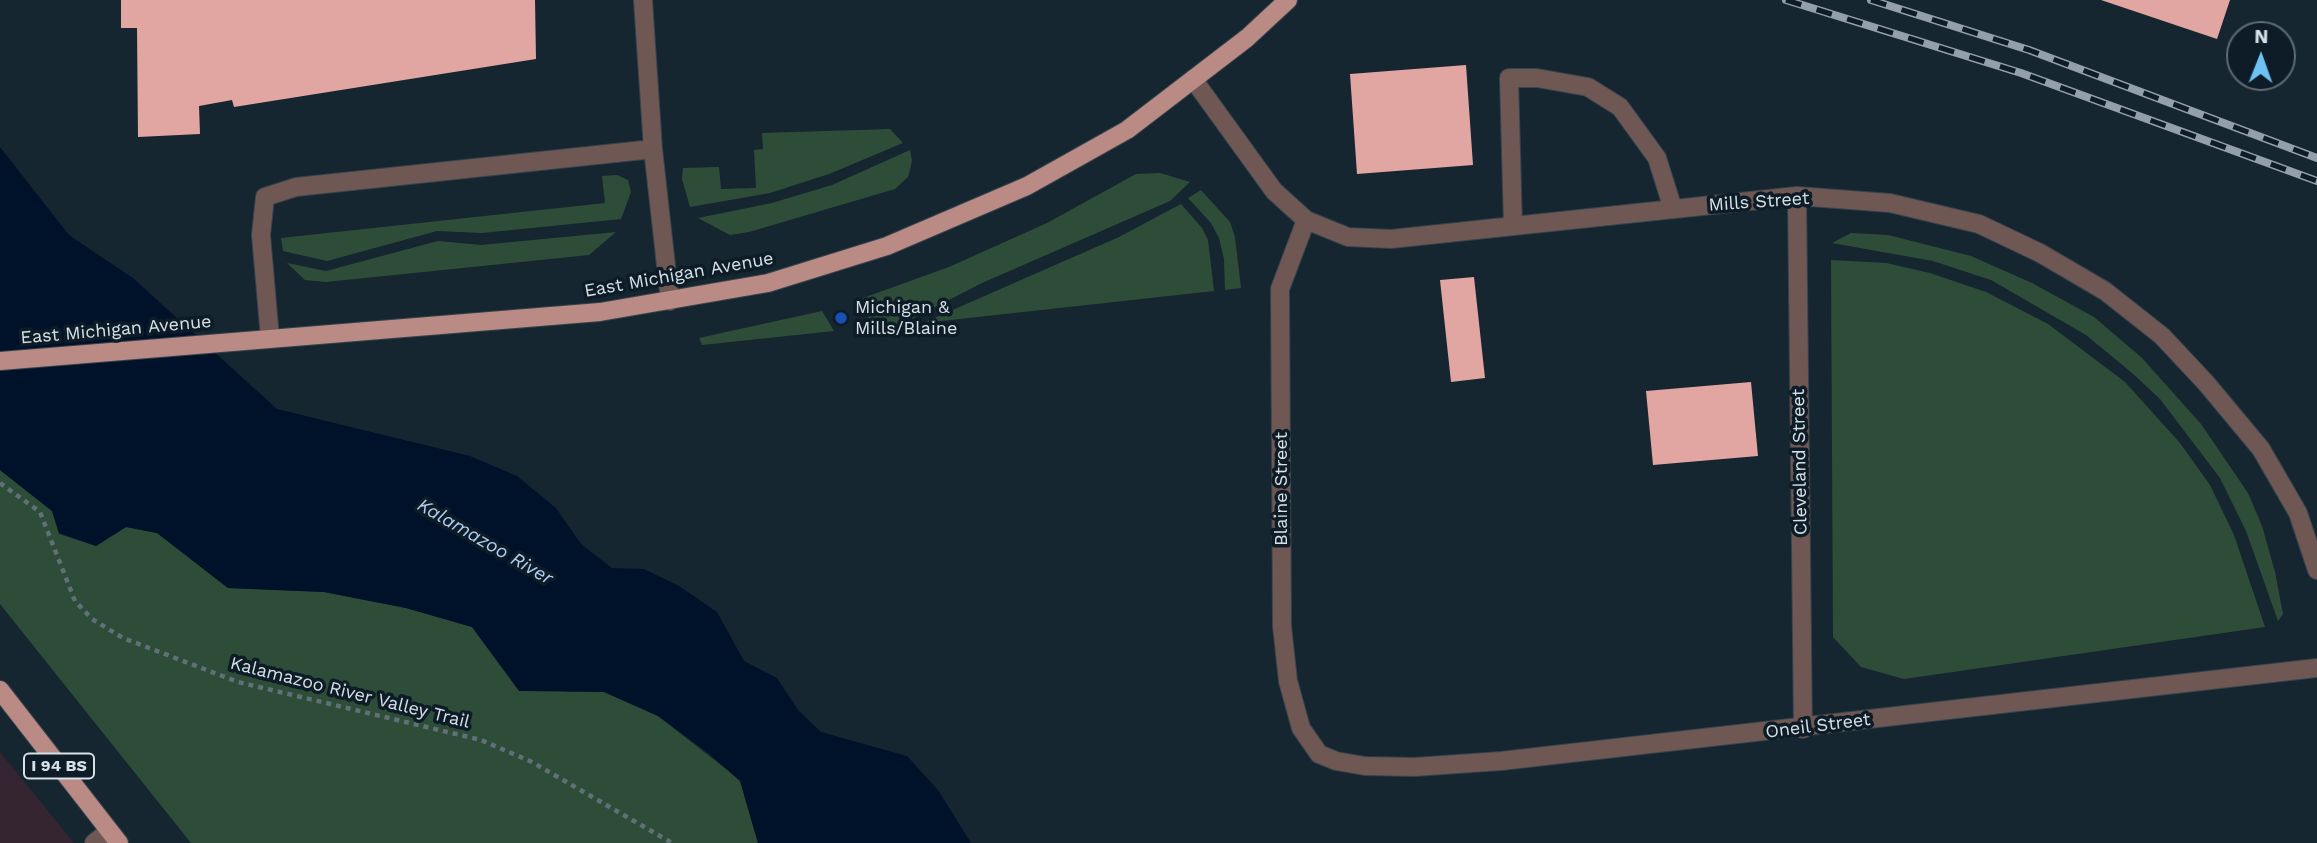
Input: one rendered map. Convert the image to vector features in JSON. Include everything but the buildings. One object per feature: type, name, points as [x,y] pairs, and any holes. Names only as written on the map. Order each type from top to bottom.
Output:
[{"type":"main road","name":"East Michigan Avenue","points":[[0,361],[600,312],[768,283],[887,246],[1027,187],[1127,130],[1247,38],[1288,0]]},
{"type":"main road","name":"I 94 BS","points":[[0,690],[114,837]]},
{"type":"street","points":[[643,0],[653,149],[670,301]]},
{"type":"street","points":[[1513,226],[1509,78],[1537,78],[1588,87],[1620,107],[1657,158],[1673,209]]},
{"type":"street","name":"Mills Street","points":[[1194,79],[1274,191],[1306,220],[1348,237],[1391,239],[1797,197],[1890,203],[1979,225],[2040,253],[2105,291],[2162,336],[2261,449],[2298,513],[2317,570]]},
{"type":"street","points":[[270,338],[261,235],[265,197],[296,187],[653,149]]},
{"type":"street","name":"Cleveland Street","points":[[1797,197],[1803,729]]},
{"type":"street","name":"Blaine Street","points":[[1306,220],[1280,289],[1282,626],[1288,681],[1301,728],[1319,754]]},
{"type":"street","name":"Oneil Street","points":[[1319,754],[1336,761],[1365,766],[1414,767],[1501,761],[1803,729],[2317,668]]},
{"type":"street","points":[[94,843],[114,837]]},
{"type":"path","name":"Kalamazoo River Valley Trail","points":[[0,483],[40,512],[75,601],[123,638],[238,682],[481,740],[532,762],[672,843]]},
{"type":"shaded area","points":[[0,752],[74,843],[0,843]]},
{"type":"green space","points":[[890,129],[903,143],[829,174],[770,193],[690,207],[682,179],[683,168],[719,167],[721,189],[756,188],[754,150],[763,149],[762,133]]},
{"type":"green space","points":[[910,150],[912,161],[908,177],[895,189],[749,232],[730,235],[698,218],[772,203],[832,185]]},
{"type":"green space","points":[[1160,173],[1190,182],[1170,201],[982,283],[900,325],[871,327],[863,298],[949,267],[1047,223],[1136,174]]},
{"type":"green space","points":[[617,175],[628,180],[631,192],[621,219],[482,233],[437,231],[327,261],[283,251],[281,238],[605,203],[602,176]]},
{"type":"green space","points":[[1201,190],[1230,222],[1235,237],[1241,288],[1225,290],[1224,259],[1219,238],[1211,223],[1188,198]]},
{"type":"green space","points":[[1181,204],[1202,228],[1208,240],[1214,291],[923,323],[1119,237]]},
{"type":"green space","points":[[616,232],[589,255],[326,282],[305,280],[287,263],[326,271],[438,241],[481,245]]},
{"type":"green space","points":[[1851,233],[1888,235],[1971,256],[2032,283],[2094,317],[2142,358],[2201,424],[2248,493],[2262,526],[2275,572],[2283,614],[2278,621],[2246,531],[2220,478],[2160,399],[2132,373],[2086,335],[1991,280],[1933,261],[1832,243]]},
{"type":"green space","points":[[1831,260],[1886,263],[1930,273],[1986,292],[2048,324],[2125,382],[2180,443],[2210,485],[2234,535],[2265,627],[1904,679],[1861,667],[1833,637]]},
{"type":"green space","points":[[822,311],[834,331],[702,345],[699,338]]},
{"type":"green space","points":[[0,470],[52,511],[59,534],[96,546],[126,527],[157,533],[228,588],[324,592],[406,608],[472,627],[519,690],[604,692],[658,716],[740,780],[758,843],[191,843],[0,604]]},
{"type":"water","name":"Kalamazoo River","points":[[0,147],[69,235],[133,278],[277,409],[470,456],[517,476],[556,508],[581,544],[612,568],[644,569],[679,586],[717,612],[744,661],[777,678],[798,710],[821,732],[907,756],[938,790],[971,843],[758,843],[740,781],[708,753],[658,716],[604,692],[519,691],[472,627],[406,608],[324,592],[228,588],[157,533],[126,527],[96,546],[59,533],[52,511],[0,470]]},
{"type":"railway","points":[[1786,0],[2021,73],[2317,181]]},
{"type":"railway","points":[[1871,0],[2029,50],[2317,158]]},
{"type":"place","name":"Michigan & Mills/Blaine","points":[[841,318]]}]
